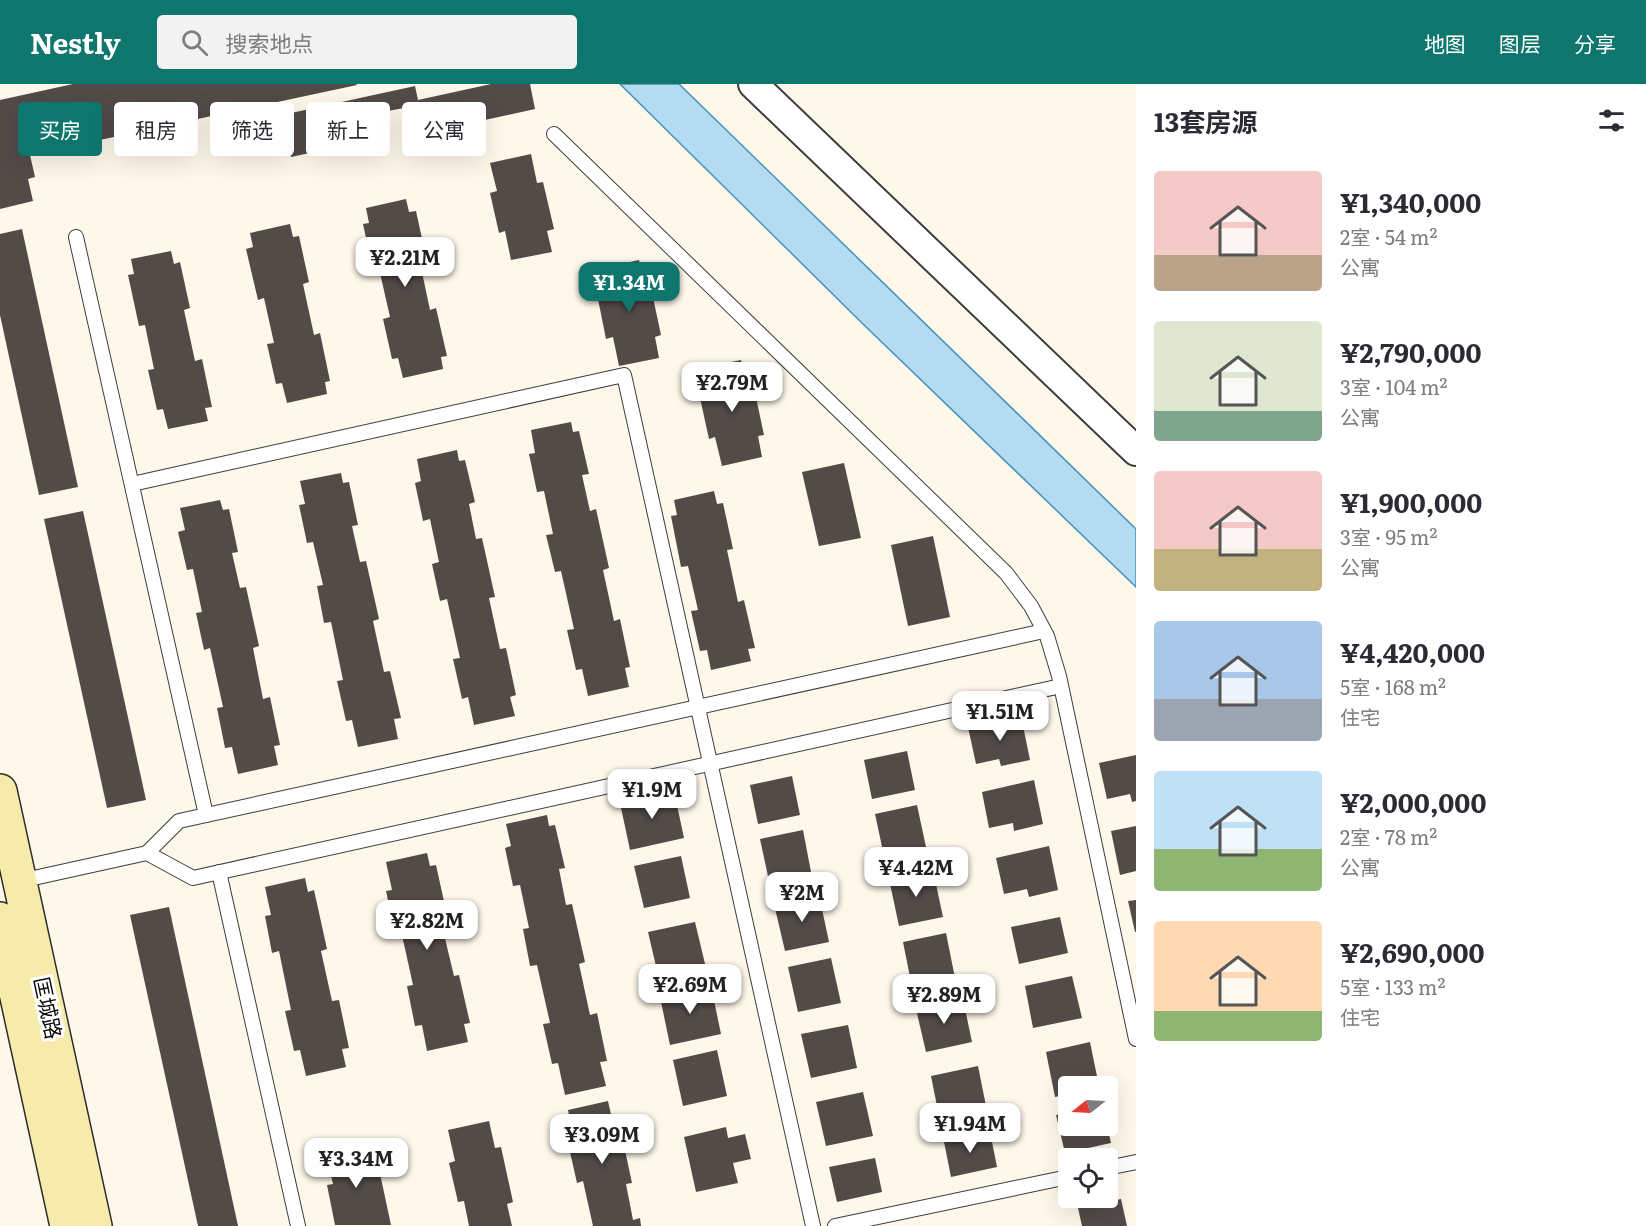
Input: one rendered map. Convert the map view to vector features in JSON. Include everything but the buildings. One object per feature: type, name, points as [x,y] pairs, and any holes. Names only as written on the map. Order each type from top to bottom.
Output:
[{"type":"main road","name":"匡城路","points":[[0,791],[95,1226]]},
{"type":"main road","name":"匡城路","points":[[0,919],[67,1226]]},
{"type":"street","points":[[753,84],[1136,451]]},
{"type":"lane","points":[[554,134],[1006,573],[1031,606],[1044,631],[1061,686],[1136,1039]]},
{"type":"lane","points":[[76,237],[206,815]]},
{"type":"lane","points":[[132,484],[624,375],[813,1226]]},
{"type":"lane","points":[[20,881],[147,853],[180,821],[1044,631]]},
{"type":"lane","points":[[147,853],[194,878],[1061,686]]},
{"type":"lane","points":[[219,872],[298,1226]]},
{"type":"lane","points":[[1118,1166],[1136,1162]]},
{"type":"lane","points":[[835,1226],[1058,1179]]},
{"type":"water","points":[[620,84],[679,84],[1136,529],[1136,587],[864,325]]}]
